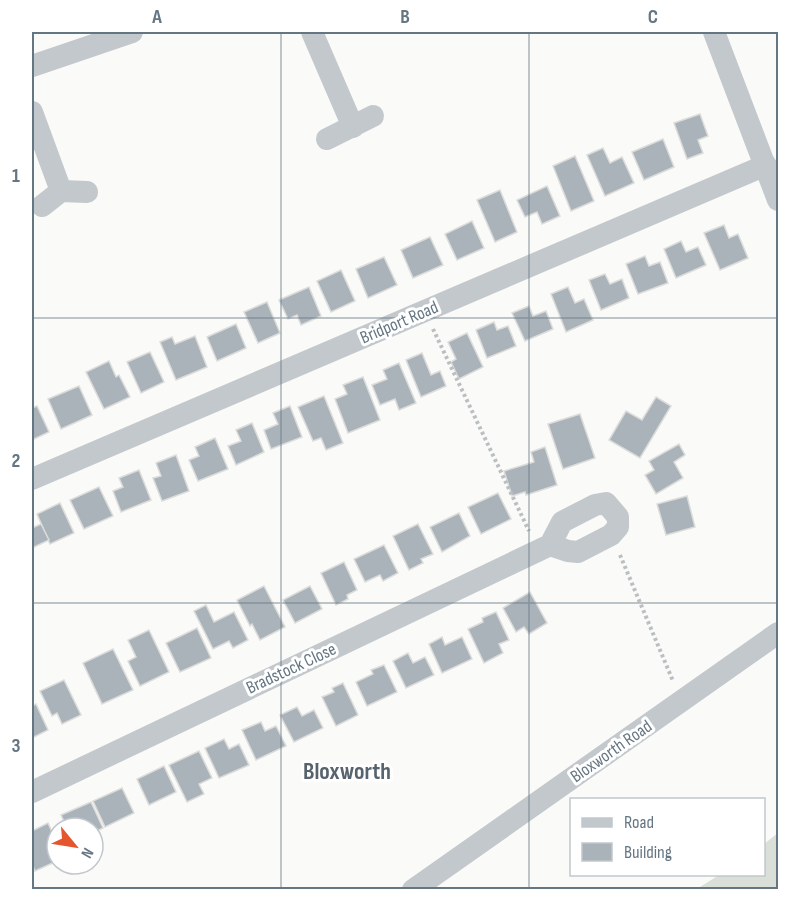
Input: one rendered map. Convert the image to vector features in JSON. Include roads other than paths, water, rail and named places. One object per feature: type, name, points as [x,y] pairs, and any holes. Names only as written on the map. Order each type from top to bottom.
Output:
[{"type":"street","points":[[32,66],[125,32]]},
{"type":"street","points":[[312,32],[353,127]]},
{"type":"street","points":[[714,32],[778,200]]},
{"type":"street","points":[[32,112],[62,191]]},
{"type":"street","points":[[327,139],[373,116]]},
{"type":"street","name":"Bridport Road","points":[[32,479],[766,165]]},
{"type":"street","points":[[42,206],[62,191],[87,192]]},
{"type":"street","points":[[606,503],[618,517],[618,527],[611,535],[578,552],[544,548],[562,522],[595,505],[606,503]]},
{"type":"street","name":"Bradstock Close","points":[[32,792],[544,548]]},
{"type":"street","name":"Bloxworth Road","points":[[413,890],[778,633]]},
{"type":"district","name":"Bloxworth","points":[[347,771]]}]
